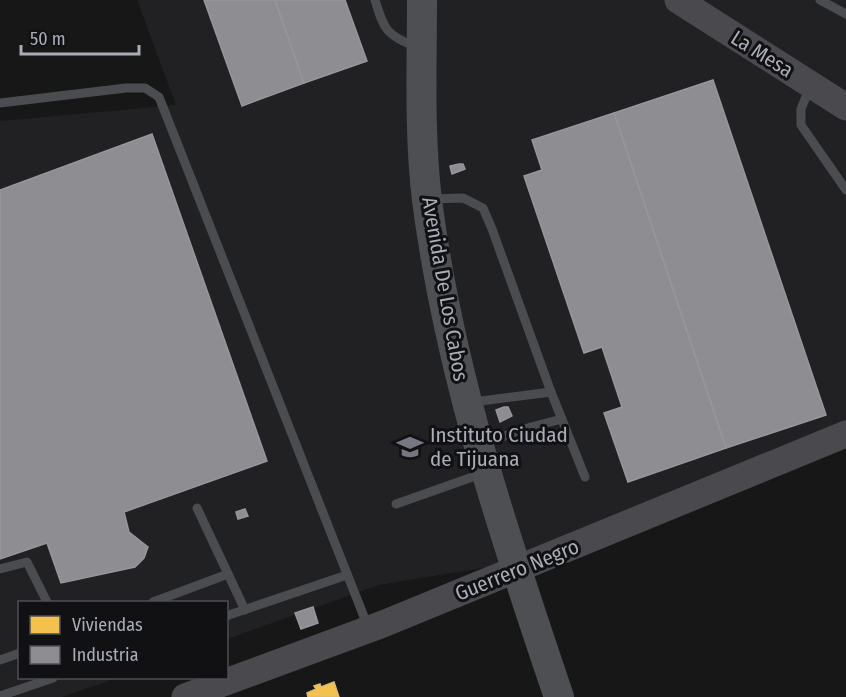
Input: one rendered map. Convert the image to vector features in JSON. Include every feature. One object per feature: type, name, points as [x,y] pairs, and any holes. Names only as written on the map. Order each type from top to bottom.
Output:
[{"type":"main road","name":"Avenida De Los Cabos","points":[[422,0],[421,107],[427,199],[444,300],[466,403],[516,570],[560,697]]},
{"type":"street","name":"La Mesa","points":[[678,0],[846,107]]},
{"type":"street","name":"Guerrero Negro","points":[[185,697],[368,630],[846,434]]},
{"type":"lane","points":[[375,0],[382,24],[396,40],[422,49]]},
{"type":"lane","points":[[820,0],[846,14]]},
{"type":"lane","points":[[811,85],[801,109],[801,125],[846,190]]},
{"type":"lane","points":[[0,103],[126,88],[145,88],[159,97],[368,630]]},
{"type":"lane","points":[[427,199],[463,198],[483,208],[585,477]]},
{"type":"lane","points":[[466,403],[551,392]]},
{"type":"lane","points":[[396,504],[483,458],[531,427],[562,419]]},
{"type":"lane","points":[[196,508],[245,610]]},
{"type":"lane","points":[[0,569],[27,562],[45,601]]},
{"type":"lane","points":[[158,601],[228,574]]},
{"type":"lane","points":[[228,615],[347,575]]},
{"type":"lane","points":[[0,660],[18,654]]},
{"type":"lane","points":[[0,696],[50,679]]},
{"type":"shaded area","points":[[137,0],[846,0],[846,441],[513,563],[379,585],[228,639],[228,601],[18,601],[18,679],[114,679],[62,697],[0,697],[0,121],[176,105]]},
{"type":"building: Viviendas","points":[[334,682],[339,697],[308,697],[307,693],[316,689],[314,686],[320,684],[321,687]]},
{"type":"building: Industria","points":[[204,0],[275,0],[304,83],[242,106]]},
{"type":"building: Industria","points":[[275,0],[345,0],[367,61],[304,83]]},
{"type":"building: Industria","points":[[713,80],[826,415],[726,448],[614,113]]},
{"type":"building: Industria","points":[[614,113],[726,448],[628,482],[604,413],[622,407],[602,347],[584,353],[524,176],[542,170],[532,140]]},
{"type":"building: Industria","points":[[152,134],[267,461],[124,512],[129,532],[148,547],[144,558],[135,567],[61,583],[47,543],[0,559],[0,190]]},
{"type":"building: Industria","points":[[463,164],[465,169],[452,174],[450,166]]},
{"type":"building: Industria","points":[[508,407],[512,416],[500,422],[496,410]]},
{"type":"building: Industria","points":[[245,509],[248,516],[238,519],[236,512]]},
{"type":"building: Industria","points":[[313,607],[318,623],[301,629],[295,613]]},
{"type":"place","name":"Instituto Ciudad de Tijuana","points":[[410,447]]}]
